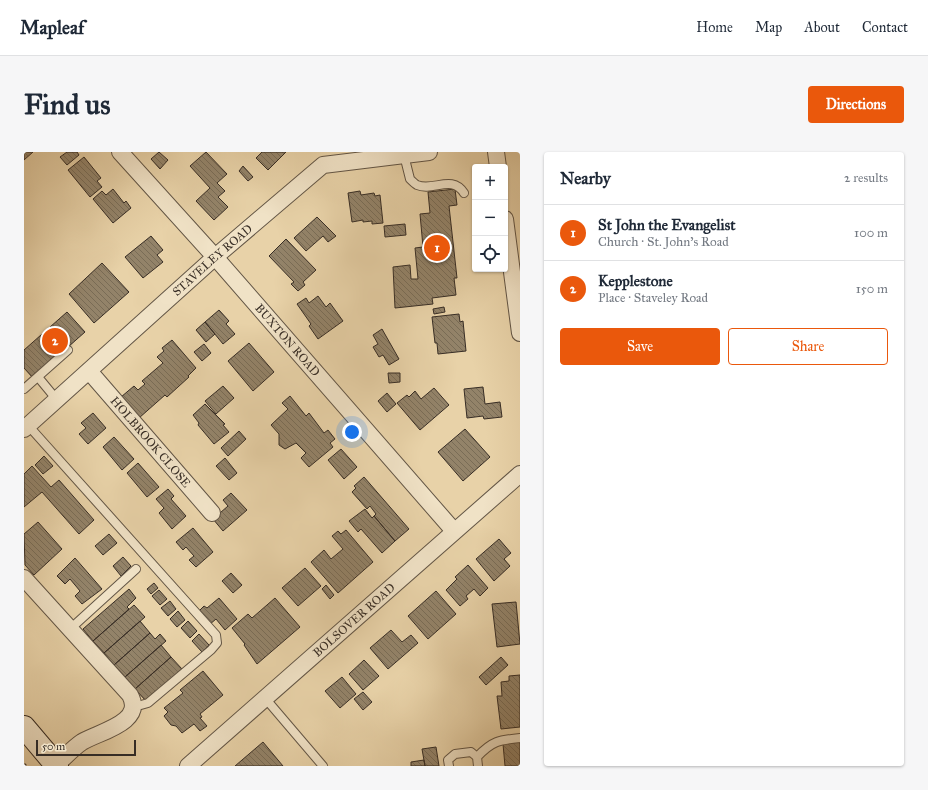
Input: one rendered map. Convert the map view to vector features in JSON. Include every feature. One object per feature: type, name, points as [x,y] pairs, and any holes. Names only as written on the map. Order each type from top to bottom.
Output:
[{"type":"main road","points":[[24,727],[57,765]]},
{"type":"street","name":"BUXTON ROAD","points":[[120,152],[215,257],[454,531]]},
{"type":"street","name":"STAVELEY ROAD","points":[[25,425],[57,400],[215,257],[323,165],[429,152]]},
{"type":"street","points":[[496,152],[498,164]]},
{"type":"street","points":[[507,236],[520,333]]},
{"type":"street","name":"HOLBROOK CLOSE","points":[[89,371],[212,513]]},
{"type":"street","name":"BOLSOVER ROAD","points":[[188,766],[520,474]]},
{"type":"street","points":[[24,578],[130,695],[134,707],[132,712],[122,722],[110,730],[81,742],[57,765]]},
{"type":"lane","points":[[404,155],[410,179],[418,186],[452,184],[460,186],[464,193]]},
{"type":"lane","points":[[24,389],[68,350]]},
{"type":"lane","points":[[38,377],[57,400]]},
{"type":"lane","points":[[25,425],[216,635],[216,643],[211,650],[148,703],[134,707]]},
{"type":"lane","points":[[70,630],[136,569]]},
{"type":"lane","points":[[266,698],[323,766]]},
{"type":"lane","points":[[477,757],[491,744],[500,740],[520,738]]},
{"type":"lane","points":[[449,766],[448,760],[455,754],[471,752],[477,757],[478,766]]},
{"type":"building","points":[[24,152],[33,152],[24,160]]},
{"type":"building","points":[[67,152],[77,152],[79,155],[67,165],[60,157]]},
{"type":"building","points":[[159,152],[168,160],[160,169],[151,159]]},
{"type":"building","points":[[206,152],[227,174],[217,183],[225,191],[218,197],[228,207],[214,220],[196,201],[210,188],[190,166]]},
{"type":"building","points":[[262,152],[286,152],[268,170],[256,158]]},
{"type":"building","points":[[84,157],[101,178],[97,181],[102,187],[90,197],[68,170]]},
{"type":"building","points":[[243,166],[253,177],[248,181],[239,171]]},
{"type":"building","points":[[113,189],[124,203],[126,201],[131,208],[113,223],[93,199],[102,191],[106,195]]},
{"type":"building","points":[[455,189],[457,205],[449,206],[457,278],[454,278],[456,295],[432,298],[433,304],[395,308],[393,267],[410,265],[411,279],[418,279],[415,248],[423,247],[420,214],[430,213],[428,192]]},
{"type":"building","points":[[360,191],[361,195],[374,193],[375,196],[380,195],[383,223],[372,224],[372,221],[363,222],[363,220],[352,222],[348,193]]},
{"type":"building","points":[[317,217],[336,236],[328,242],[323,236],[306,251],[294,238]]},
{"type":"building","points":[[405,224],[406,235],[385,237],[384,226]]},
{"type":"building","points":[[151,236],[163,250],[157,255],[163,262],[143,278],[125,257]]},
{"type":"building","points":[[286,239],[316,270],[303,282],[305,285],[298,291],[291,284],[294,282],[269,256]]},
{"type":"building","points":[[102,263],[129,292],[94,323],[69,294]]},
{"type":"building","points":[[318,296],[326,307],[330,303],[343,321],[318,339],[309,326],[311,324],[297,304],[306,298],[309,303]]},
{"type":"building","points":[[444,307],[445,312],[434,314],[433,309]]},
{"type":"building","points":[[219,310],[229,321],[226,324],[235,334],[223,344],[205,322]]},
{"type":"building","points":[[67,312],[85,332],[33,378],[24,368],[24,350]]},
{"type":"building","points":[[459,314],[460,322],[463,321],[466,351],[438,354],[437,343],[435,343],[432,317]]},
{"type":"building","points":[[205,322],[215,334],[206,342],[196,330]]},
{"type":"building","points":[[382,329],[399,359],[389,365],[383,355],[379,357],[373,347],[378,344],[373,335]]},
{"type":"building","points":[[172,340],[196,368],[188,376],[189,377],[167,397],[165,395],[139,418],[121,397],[134,386],[138,390],[145,384],[142,381],[163,363],[157,357],[164,351],[162,348]]},
{"type":"building","points":[[249,343],[274,372],[253,391],[228,361]]},
{"type":"building","points":[[204,344],[211,353],[202,361],[194,352]]},
{"type":"building","points":[[388,373],[400,373],[400,382],[389,383]]},
{"type":"building","points":[[223,386],[234,398],[216,414],[205,401]]},
{"type":"building","points":[[483,387],[485,404],[500,402],[502,417],[484,419],[483,416],[467,418],[464,389]]},
{"type":"building","points":[[434,388],[449,405],[420,430],[397,403],[407,395],[409,397],[415,391],[421,399]]},
{"type":"building","points":[[387,393],[396,404],[387,412],[378,401]]},
{"type":"building","points":[[290,396],[306,416],[309,413],[324,433],[328,430],[335,439],[330,443],[333,447],[309,467],[301,458],[306,453],[296,443],[285,449],[279,445],[279,434],[271,425],[288,409],[282,403]]},
{"type":"building","points":[[205,404],[225,424],[223,425],[229,432],[214,444],[198,425],[199,423],[193,415]]},
{"type":"building","points":[[93,413],[106,428],[88,444],[79,434],[86,428],[81,423]]},
{"type":"building","points":[[465,429],[490,457],[463,481],[438,452]]},
{"type":"building","points":[[239,431],[246,439],[228,456],[221,448]]},
{"type":"building","points":[[114,437],[134,459],[122,470],[103,447]]},
{"type":"building","points":[[341,449],[357,467],[344,479],[328,460]]},
{"type":"building","points":[[44,456],[53,466],[43,474],[35,465]]},
{"type":"building","points":[[225,458],[237,473],[229,480],[216,466]]},
{"type":"building","points":[[138,463],[159,487],[147,497],[127,473]]},
{"type":"building","points":[[32,466],[51,487],[59,480],[94,520],[79,534],[42,492],[24,507],[24,474]]},
{"type":"building","points":[[364,477],[409,529],[395,541],[374,516],[376,514],[370,506],[367,509],[352,492],[356,488],[354,486]]},
{"type":"building","points":[[168,489],[174,496],[171,499],[186,516],[172,529],[159,513],[164,508],[156,499]]},
{"type":"building","points":[[231,493],[247,510],[223,531],[213,519],[228,506],[223,500]]},
{"type":"building","points":[[365,509],[372,518],[374,516],[395,541],[382,553],[361,529],[358,532],[349,521]]},
{"type":"building","points":[[38,522],[62,549],[34,575],[25,565],[24,534]]},
{"type":"building","points":[[193,528],[213,552],[196,567],[189,560],[194,556],[186,547],[183,550],[176,542]]},
{"type":"building","points":[[346,530],[373,562],[338,593],[311,562],[324,550],[331,559],[343,549],[332,536],[338,531],[341,534]]},
{"type":"building","points":[[109,534],[117,543],[103,555],[95,546]]},
{"type":"building","points":[[499,539],[511,553],[504,559],[510,566],[494,581],[476,559]]},
{"type":"building","points":[[123,557],[131,566],[121,576],[113,566]]},
{"type":"building","points":[[75,558],[102,589],[82,604],[75,596],[80,591],[70,579],[65,584],[57,576]]},
{"type":"building","points":[[468,565],[488,588],[480,596],[474,589],[466,596],[468,599],[460,606],[446,590],[457,579],[455,577]]},
{"type":"building","points":[[305,568],[321,586],[298,606],[282,588]]},
{"type":"building","points":[[231,573],[242,585],[233,593],[222,581]]},
{"type":"building","points":[[154,583],[158,588],[151,594],[147,589]]},
{"type":"building","points":[[326,585],[334,595],[330,599],[322,589]]},
{"type":"building","points":[[129,589],[136,598],[127,607],[129,609],[93,641],[83,629]]},
{"type":"building","points":[[159,590],[167,599],[160,605],[152,596]]},
{"type":"building","points":[[436,591],[456,614],[428,639],[408,616]]},
{"type":"building","points":[[219,598],[237,619],[225,630],[216,619],[209,625],[198,612],[204,606],[207,608]]},
{"type":"building","points":[[275,598],[300,627],[257,664],[244,645],[245,644],[232,628],[248,614],[252,618]]},
{"type":"building","points":[[170,601],[176,609],[168,616],[161,608]]},
{"type":"building","points":[[516,602],[520,644],[497,647],[492,604]]},
{"type":"building","points":[[134,605],[145,617],[104,653],[93,641]]},
{"type":"building","points":[[178,611],[185,620],[177,627],[170,619]]},
{"type":"building","points":[[140,621],[150,633],[114,665],[104,653]]},
{"type":"building","points":[[188,621],[197,631],[190,638],[181,628]]},
{"type":"building","points":[[391,630],[402,642],[411,635],[418,643],[388,669],[370,648]]},
{"type":"building","points":[[150,633],[155,639],[160,634],[166,641],[125,677],[114,665]]},
{"type":"building","points":[[199,634],[209,645],[202,652],[192,641]]},
{"type":"building","points":[[161,645],[171,657],[135,689],[125,677]]},
{"type":"building","points":[[171,657],[182,669],[146,701],[135,689]]},
{"type":"building","points":[[501,657],[508,665],[486,685],[479,677]]},
{"type":"building","points":[[364,660],[379,676],[363,690],[349,674]]},
{"type":"building","points":[[203,671],[223,695],[200,714],[202,717],[200,718],[207,726],[200,731],[194,724],[182,733],[176,726],[171,725],[164,716],[168,712],[164,708],[183,693],[180,690]]},
{"type":"building","points":[[520,675],[520,727],[501,729],[497,696],[502,696],[501,682],[509,681],[509,676]]},
{"type":"building","points":[[342,677],[356,694],[340,708],[325,691]]},
{"type":"building","points":[[363,692],[372,702],[363,710],[354,699]]},
{"type":"building","points":[[263,742],[283,766],[235,766]]},
{"type":"building","points":[[520,742],[520,766],[505,766],[503,744]]},
{"type":"building","points":[[436,747],[439,766],[425,766],[422,749]]},
{"type":"building","points":[[424,760],[425,766],[411,766],[411,762]]},
{"type":"place","name":"St John the Evangelist","points":[[437,248]]},
{"type":"place","name":"Kepplestone","points":[[55,341]]}]
